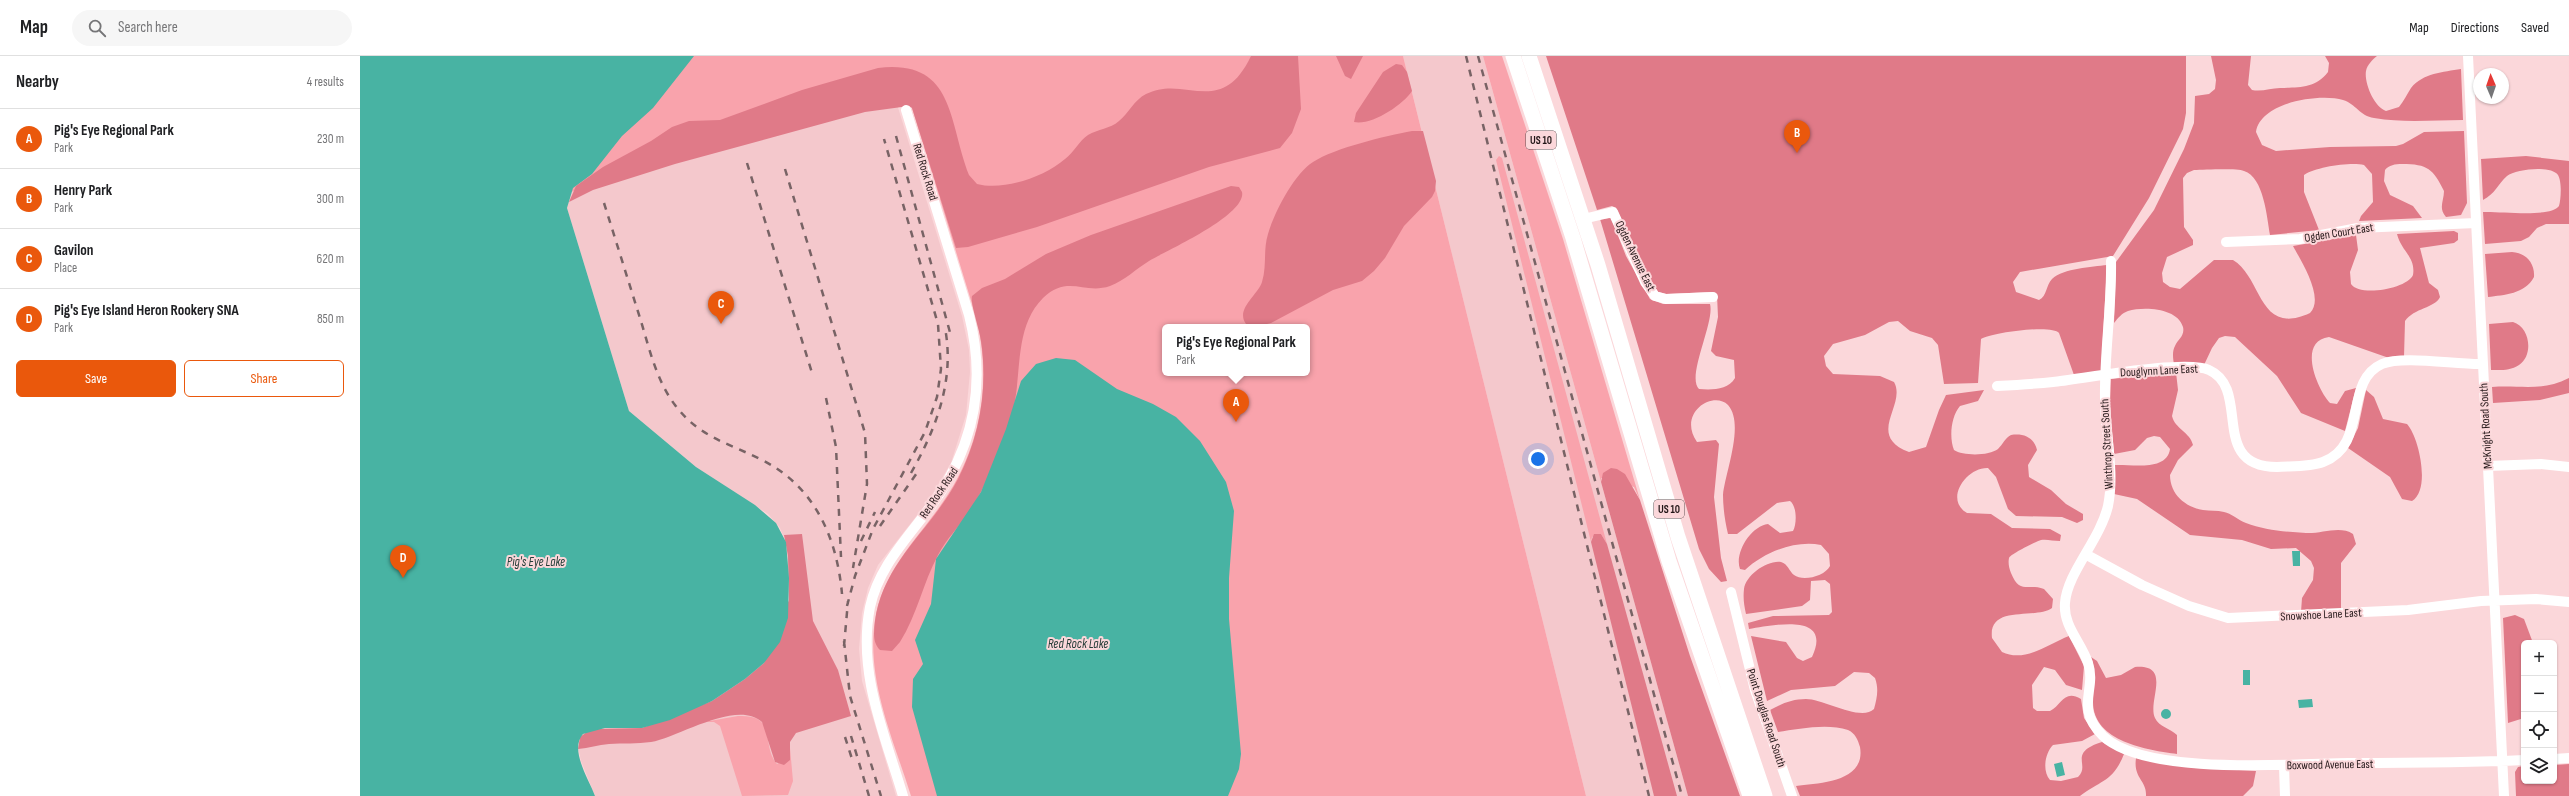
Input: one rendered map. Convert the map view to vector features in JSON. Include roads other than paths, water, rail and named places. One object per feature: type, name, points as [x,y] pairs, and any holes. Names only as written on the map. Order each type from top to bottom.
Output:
[{"type":"highway","name":"US 10","points":[[1513,56],[1569,224],[1665,547],[1750,796]]},
{"type":"highway","name":"US 10","points":[[1529,56],[1583,219],[1678,538],[1765,796]]},
{"type":"street","name":"McKnight Road South","points":[[2468,56],[2504,796]]},
{"type":"street","name":"Red Rock Road","points":[[903,796],[868,677],[866,645],[869,616],[875,589],[886,565],[940,495],[959,461],[972,424],[977,377],[976,353],[970,320],[906,110]]},
{"type":"street","name":"Ogden Avenue East","points":[[1583,219],[1609,211],[1614,213],[1645,282],[1655,296],[1672,299],[1714,297]]},
{"type":"street","name":"Ogden Court East","points":[[2226,242],[2300,240],[2358,228],[2476,223]]},
{"type":"street","name":"Winthrop Street South","points":[[2111,261],[2111,308],[2105,400],[2110,494],[2102,525],[2069,587],[2064,605],[2068,623],[2090,670],[2087,694],[2088,711],[2096,728],[2107,739],[2137,753]]},
{"type":"street","name":"Douglynn Lane East","points":[[1997,386],[2054,382],[2106,374],[2189,367],[2208,370],[2219,378],[2228,394],[2234,434],[2242,452],[2255,463],[2278,467],[2318,464],[2336,455],[2352,429],[2363,382],[2370,373],[2380,365],[2400,361],[2483,364]]},
{"type":"street","points":[[2488,466],[2541,464],[2569,467]]},
{"type":"street","name":"Snowshoe Lane East","points":[[2087,555],[2142,585],[2188,606],[2228,618],[2408,610],[2494,601],[2543,598],[2569,602]]},
{"type":"street","name":"Point Douglas Road South","points":[[1731,592],[1755,690],[1792,796]]},
{"type":"street","name":"Boxwood Avenue East","points":[[2137,753],[2190,762],[2284,766],[2502,762],[2521,760]]},
{"type":"street","points":[[2557,759],[2569,758]]},
{"type":"street","points":[[2284,766],[2285,796]]},
{"type":"water","name":"Pig's Eye Lake","points":[[360,56],[694,56],[653,108],[622,136],[592,174],[573,188],[567,208],[629,411],[696,467],[755,505],[776,523],[786,542],[789,578],[788,618],[780,642],[764,663],[745,679],[712,701],[670,720],[642,728],[605,728],[583,734],[579,741],[579,756],[595,796],[360,796]]},
{"type":"water","name":"Red Rock Lake","points":[[1056,358],[1075,360],[1117,389],[1153,404],[1176,417],[1200,441],[1226,482],[1234,511],[1229,578],[1229,619],[1241,754],[1239,769],[1228,796],[937,796],[912,707],[913,679],[923,664],[915,640],[931,604],[936,559],[981,492],[1006,429],[1021,381],[1036,364]]},
{"type":"water","points":[[2292,551],[2300,551],[2300,566],[2293,566]]},
{"type":"water","points":[[2243,670],[2250,670],[2250,685],[2243,685]]},
{"type":"water","points":[[2312,699],[2313,707],[2299,708],[2298,700]]},
{"type":"water","points":[[2166,709],[2171,714],[2166,719],[2161,714]]},
{"type":"water","points":[[2062,762],[2065,775],[2057,777],[2054,764]]},
{"type":"railway","points":[[1466,56],[1649,796]]},
{"type":"railway","points":[[1478,56],[1682,796]]},
{"type":"railway","points":[[896,136],[951,336]]},
{"type":"railway","points":[[847,606],[855,576],[873,529],[925,432],[937,397],[941,369],[938,324],[884,139]]},
{"type":"railway","points":[[747,163],[813,376]]},
{"type":"railway","points":[[785,169],[865,433],[867,484],[853,568]]},
{"type":"railway","points":[[604,203],[654,363],[668,395],[684,416],[703,432],[760,459],[779,470],[795,483],[808,498],[828,533],[835,553],[842,594]]},
{"type":"railway","points":[[911,473],[928,439],[941,404],[947,366],[945,328]]},
{"type":"railway","points":[[826,398],[836,447],[841,557]]},
{"type":"railway","points":[[880,526],[919,470]]},
{"type":"railway","points":[[861,541],[875,512]]},
{"type":"railway","points":[[844,646],[848,601]]},
{"type":"railway","points":[[844,641],[850,696],[881,796]]},
{"type":"railway","points":[[851,736],[869,796]]},
{"type":"railway","points":[[845,737],[853,762]]},
{"type":"place","name":"Henry Park","points":[[1797,153]]},
{"type":"place","name":"Gavilon","points":[[721,324]]},
{"type":"place","name":"Pig's Eye Regional Park","points":[[1236,422]]},
{"type":"place","name":"Pig's Eye Island Heron Rookery SNA","points":[[403,578]]}]
